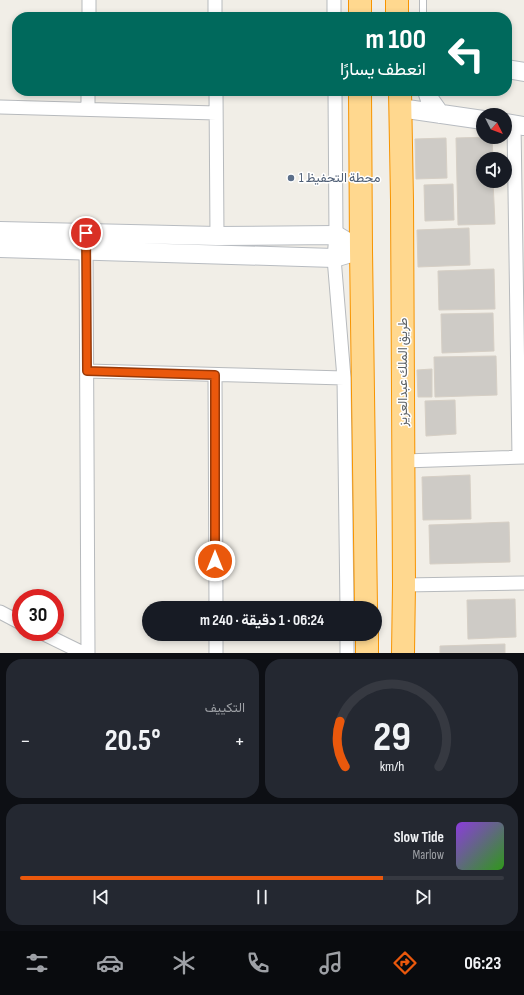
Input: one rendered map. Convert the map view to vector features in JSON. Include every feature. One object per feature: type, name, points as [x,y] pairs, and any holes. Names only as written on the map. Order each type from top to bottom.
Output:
[{"type":"highway","points":[[360,0],[360,12]]},
{"type":"highway","points":[[360,96],[366,601]]},
{"type":"highway","name":"طريق الملك عبدالعزيز","points":[[400,99],[404,461],[403,653]]},
{"type":"highway","points":[[367,641],[367,653]]},
{"type":"street","points":[[88,12],[89,0]]},
{"type":"street","points":[[215,0],[215,12]]},
{"type":"street","points":[[334,0],[334,12]]},
{"type":"street","points":[[512,70],[524,72]]},
{"type":"street","points":[[88,96],[88,109]]},
{"type":"street","points":[[216,96],[218,236]]},
{"type":"street","points":[[335,96],[336,235],[334,258],[344,378],[347,601]]},
{"type":"street","points":[[400,99],[430,100],[476,117]]},
{"type":"street","points":[[0,107],[216,112]]},
{"type":"street","points":[[404,461],[522,457],[521,349],[514,124]]},
{"type":"street","points":[[0,231],[86,241],[334,258],[361,250]]},
{"type":"street","points":[[0,248],[86,241],[218,236],[336,235],[361,250]]},
{"type":"street","points":[[86,241],[88,653]]},
{"type":"street","points":[[87,371],[344,378]]},
{"type":"street","points":[[215,375],[216,601]]},
{"type":"street","points":[[404,585],[524,583]]},
{"type":"street","points":[[0,612],[12,618]]},
{"type":"street","points":[[58,641],[83,653]]},
{"type":"street","points":[[216,641],[216,653]]},
{"type":"street","points":[[347,641],[347,653]]},
{"type":"lane","points":[[423,0],[423,12]]},
{"type":"building","points":[[476,137],[476,144],[492,144],[493,152],[476,152],[476,188],[493,188],[495,224],[458,225],[456,138]]},
{"type":"building","points":[[446,138],[447,178],[416,179],[415,139]]},
{"type":"building","points":[[453,184],[454,220],[425,221],[424,185]]},
{"type":"building","points":[[469,228],[470,265],[418,267],[417,230]]},
{"type":"building","points":[[494,269],[495,309],[439,310],[438,271]]},
{"type":"building","points":[[493,313],[494,351],[442,353],[441,314]]},
{"type":"building","points":[[496,356],[497,395],[435,397],[434,357]]},
{"type":"building","points":[[432,369],[432,397],[418,397],[417,370]]},
{"type":"building","points":[[455,400],[456,434],[426,436],[425,401]]},
{"type":"building","points":[[470,475],[471,519],[423,520],[422,477]]},
{"type":"building","points":[[509,522],[510,562],[430,564],[429,525]]},
{"type":"building","points":[[515,599],[516,637],[468,639],[467,600]]},
{"type":"building","points":[[505,644],[505,653],[440,653],[440,646]]},
{"type":"place","name":"محطة التحفيظ 1","points":[[291,178]]},
{"type":"route","points":[[86,233],[87,371],[215,375],[215,561]]}]
